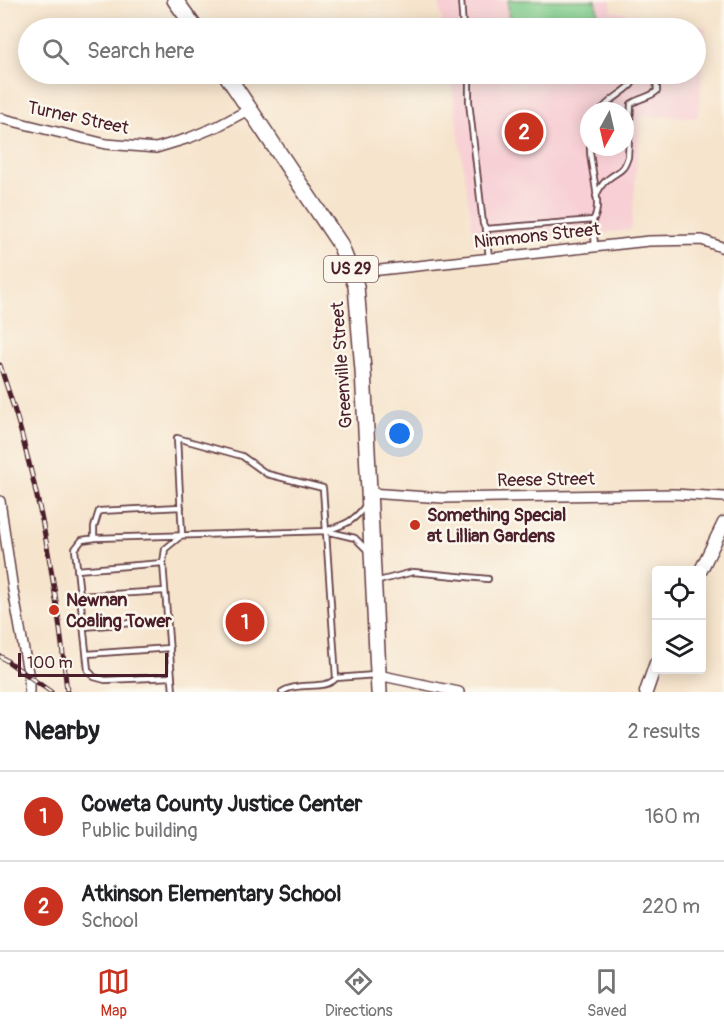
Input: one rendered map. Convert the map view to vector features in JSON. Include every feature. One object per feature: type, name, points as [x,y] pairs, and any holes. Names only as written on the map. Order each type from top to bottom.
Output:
[{"type":"main road","points":[[175,0],[188,18]]},
{"type":"main road","name":"Greenville Street","points":[[233,84],[340,244],[356,286],[363,370],[379,692]]},
{"type":"street","name":"Turner Street","points":[[0,118],[106,144],[156,148],[218,126],[250,109]]},
{"type":"street","name":"Nimmons Street","points":[[352,273],[649,241],[702,240],[724,248]]},
{"type":"street","name":"Reese Street","points":[[369,497],[674,494],[724,497]]},
{"type":"street","points":[[0,501],[29,678],[29,692]]},
{"type":"street","points":[[703,566],[724,523]]},
{"type":"street","points":[[646,692],[652,672]]},
{"type":"street","points":[[378,675],[459,692]]},
{"type":"lane","points":[[461,0],[462,18]]},
{"type":"lane","points":[[470,84],[472,134],[489,258]]},
{"type":"lane","points":[[609,102],[632,84]]},
{"type":"lane","points":[[596,196],[609,177],[620,173],[626,164],[631,105],[657,91],[657,84]]},
{"type":"lane","points":[[486,230],[592,220],[596,217],[598,202],[591,156]]},
{"type":"lane","points":[[592,220],[595,247]]},
{"type":"lane","points":[[182,535],[177,438],[242,456],[267,474],[323,488],[336,678]]},
{"type":"lane","points":[[326,531],[350,523],[357,518],[369,497]]},
{"type":"lane","points":[[94,538],[93,527],[99,511],[181,507]]},
{"type":"lane","points":[[172,677],[105,680],[94,677],[88,670],[75,549],[82,540],[326,531],[355,538],[371,554]]},
{"type":"lane","points":[[173,692],[163,562],[165,549],[182,535]]},
{"type":"lane","points":[[77,570],[163,562]]},
{"type":"lane","points":[[372,583],[413,572],[488,579]]},
{"type":"lane","points":[[80,596],[165,591]]},
{"type":"lane","points":[[84,627],[167,620]]},
{"type":"lane","points":[[87,654],[170,648]]},
{"type":"lane","points":[[282,692],[291,687],[330,683],[336,678],[378,675]]},
{"type":"shaded area","points":[[439,0],[611,0],[612,11],[653,18],[442,18]]},
{"type":"shaded area","points":[[451,84],[701,84],[698,117],[641,116],[631,230],[475,246]]},
{"type":"green space","points":[[508,0],[596,0],[598,14],[562,18],[509,18]]},
{"type":"railway","points":[[0,365],[19,424],[39,505],[56,598],[67,692]]},
{"type":"railway","points":[[0,656],[51,692]]},
{"type":"place","name":"Atkinson Elementary School","points":[[524,132]]},
{"type":"place","name":"Something Special at Lillian Gardens","points":[[415,525]]},
{"type":"place","name":"Newnan Coaling Tower","points":[[54,610]]},
{"type":"place","name":"Coweta County Justice Center","points":[[245,622]]}]
